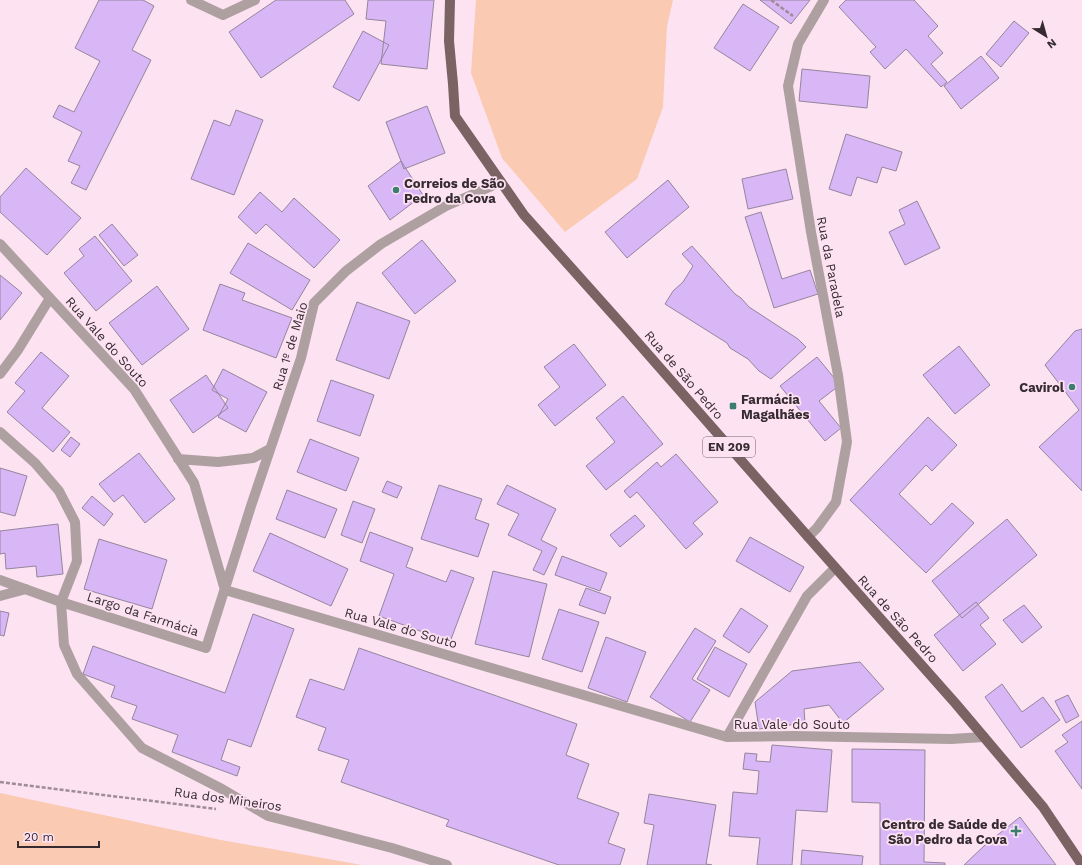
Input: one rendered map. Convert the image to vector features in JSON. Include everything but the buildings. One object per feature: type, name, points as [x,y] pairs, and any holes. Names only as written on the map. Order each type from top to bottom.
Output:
[{"type":"main road","name":"Rua de São Pedro","points":[[450,0],[448,41],[455,116],[524,215],[984,737],[1043,807],[1082,865]]},
{"type":"street","points":[[191,0],[223,15],[255,0]]},
{"type":"street","name":"Rua da Paradela","points":[[808,537],[817,528],[836,502],[846,442],[838,375],[810,232],[788,86],[798,44],[824,0]]},
{"type":"street","name":"Rua 1º de Maio","points":[[225,590],[251,506],[301,358],[314,303],[346,271],[381,244],[446,206],[501,182]]},
{"type":"street","name":"Rua Vale do Souto","points":[[0,244],[134,389],[194,483],[225,590],[727,737],[794,736],[951,739],[984,737]]},
{"type":"street","points":[[0,374],[18,350],[50,298]]},
{"type":"street","points":[[0,432],[35,463],[59,491],[75,522],[76,561],[61,602],[0,580]]},
{"type":"street","points":[[178,458],[218,462],[253,458],[270,449]]},
{"type":"street","points":[[727,737],[807,596],[835,568]]},
{"type":"street","points":[[0,596],[26,589]]},
{"type":"street","name":"Largo da Farmácia","points":[[61,602],[206,648],[225,590]]},
{"type":"street","name":"Rua dos Mineiros","points":[[61,602],[64,645],[77,674],[142,748],[268,816],[392,848],[447,865]]},
{"type":"path","points":[[770,0],[808,26]]},
{"type":"path","name":"Rua dos Mineiros","points":[[0,782],[221,810]]},
{"type":"shaded area","points":[[476,0],[673,0],[667,26],[663,107],[637,179],[565,232],[502,158],[471,73]]},
{"type":"shaded area","points":[[0,793],[221,840],[362,865],[0,865]]},
{"type":"place","name":"Correios de São Pedro da Cova","points":[[396,190]]},
{"type":"place","name":"Cavirol","points":[[1072,387]]},
{"type":"place","name":"Farmácia Magalhães","points":[[733,406]]},
{"type":"place","name":"Centro de Saúde de São Pedro da Cova","points":[[1016,831]]}]
